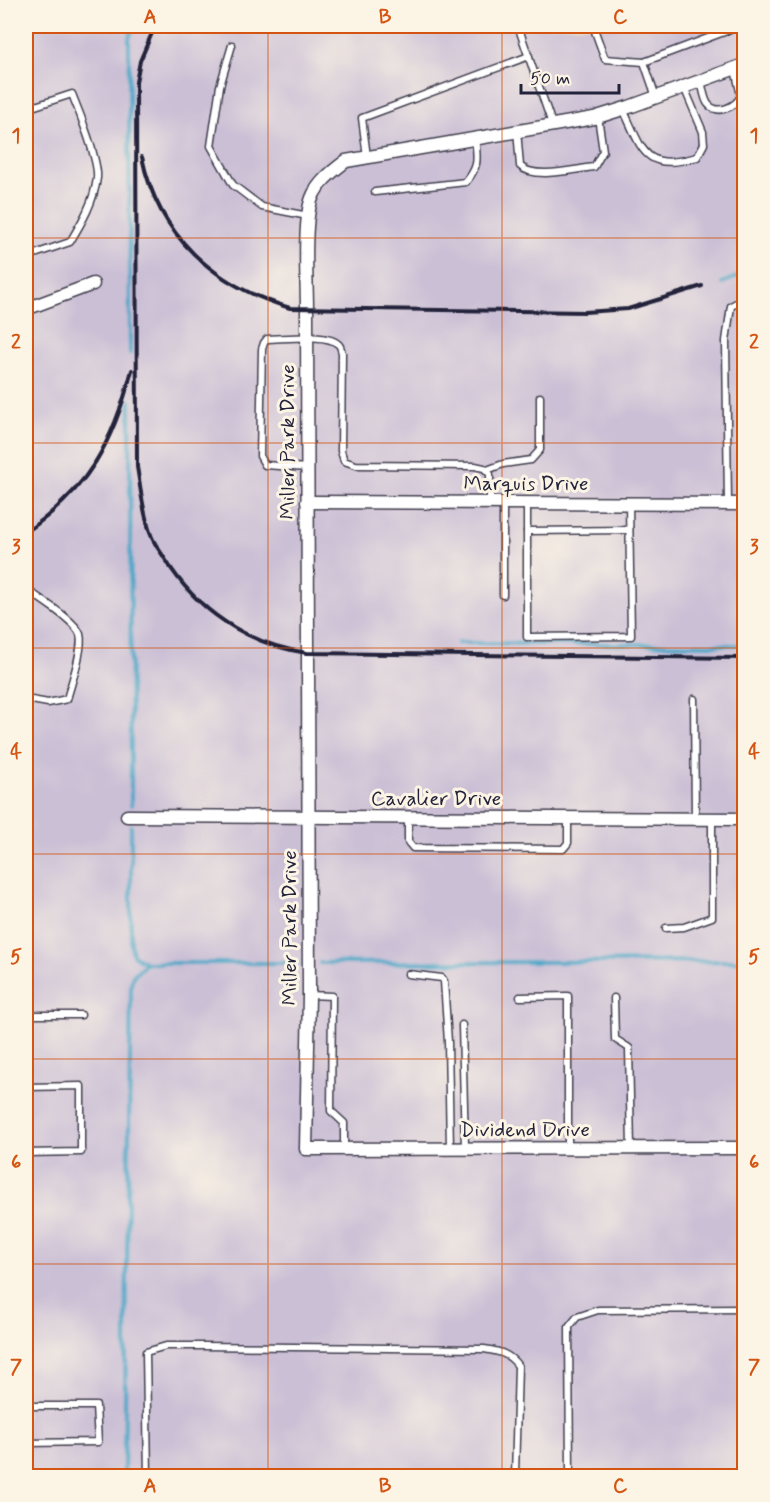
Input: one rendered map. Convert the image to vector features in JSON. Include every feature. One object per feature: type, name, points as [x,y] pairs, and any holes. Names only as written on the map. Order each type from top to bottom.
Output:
[{"type":"street","name":"Miller Park Drive","points":[[306,1149],[309,995],[307,338],[308,216],[312,198],[327,176],[346,161],[598,117],[740,67]]},
{"type":"street","points":[[26,309],[93,284]]},
{"type":"street","name":"Marquis Drive","points":[[307,502],[744,504]]},
{"type":"street","name":"Cavalier Drive","points":[[127,816],[744,819]]},
{"type":"street","name":"Dividend Drive","points":[[306,1149],[744,1148]]},
{"type":"lane","points":[[518,26],[552,124]]},
{"type":"lane","points":[[593,26],[605,58],[644,62],[740,26]]},
{"type":"lane","points":[[232,45],[220,86],[211,146],[233,185],[256,203],[262,207],[308,216]]},
{"type":"lane","points":[[367,157],[362,118],[529,56]]},
{"type":"lane","points":[[644,62],[656,98]]},
{"type":"lane","points":[[701,81],[708,104],[713,108],[725,109],[734,105],[741,96],[740,67]]},
{"type":"lane","points":[[623,109],[639,143],[653,159],[669,163],[697,157],[704,144],[703,132],[684,87]]},
{"type":"lane","points":[[26,109],[72,94],[86,130],[98,176],[89,210],[70,242],[26,257]]},
{"type":"lane","points":[[517,130],[520,166],[523,169],[541,173],[594,167],[603,151],[598,117]]},
{"type":"lane","points":[[375,192],[466,182],[473,174],[478,162],[475,137]]},
{"type":"lane","points":[[728,504],[726,341],[731,306],[744,299]]},
{"type":"lane","points":[[307,468],[265,465],[260,456],[264,343],[267,339],[329,340],[338,343],[341,347],[341,451],[344,461],[356,465],[475,466],[487,470],[490,474],[496,503],[503,595]]},
{"type":"lane","points":[[487,470],[503,464],[531,460],[540,450],[540,397]]},
{"type":"lane","points":[[526,503],[527,637],[631,636],[629,503]]},
{"type":"lane","points":[[526,531],[629,530]]},
{"type":"lane","points":[[26,589],[68,619],[80,634],[79,656],[67,699],[48,703],[26,699]]},
{"type":"lane","points":[[694,699],[695,819]]},
{"type":"lane","points":[[408,817],[408,842],[412,848],[551,849],[567,847],[568,818]]},
{"type":"lane","points":[[666,928],[684,927],[712,918],[712,819]]},
{"type":"lane","points":[[408,974],[435,976],[444,981],[448,1041],[450,1148]]},
{"type":"lane","points":[[309,995],[332,996],[331,1111],[344,1123],[344,1149]]},
{"type":"lane","points":[[520,997],[568,996],[568,1148]]},
{"type":"lane","points":[[614,998],[615,1039],[629,1048],[631,1148]]},
{"type":"lane","points":[[26,1015],[81,1015]]},
{"type":"lane","points":[[462,1025],[465,1148]]},
{"type":"lane","points":[[26,1087],[81,1086],[81,1152],[26,1153]]},
{"type":"lane","points":[[570,1476],[569,1327],[578,1317],[598,1310],[744,1309]]},
{"type":"lane","points":[[148,1476],[146,1352],[165,1346],[202,1346],[484,1349],[501,1352],[513,1359],[518,1366],[515,1476]]},
{"type":"lane","points":[[26,1406],[96,1406],[98,1442],[26,1443]]},
{"type":"shaded area","points":[[26,26],[744,26],[744,1476],[26,1476]]},
{"type":"waterway","points":[[130,353],[129,38],[134,26]]},
{"type":"waterway","points":[[722,283],[744,274]]},
{"type":"waterway","points":[[130,401],[131,805]]},
{"type":"waterway","points":[[458,643],[744,645]]},
{"type":"waterway","points":[[131,826],[131,944],[133,955],[146,963],[298,963]]},
{"type":"waterway","points":[[320,963],[744,961]]},
{"type":"waterway","points":[[124,1476],[131,984],[133,976],[146,963]]},
{"type":"railway","points":[[155,26],[140,61],[136,82],[137,467],[144,510],[152,538],[178,578],[192,594],[208,609],[244,633],[285,649],[307,653],[744,658]]},
{"type":"railway","points":[[142,157],[161,211],[176,234],[194,254],[237,286],[290,308],[585,312],[628,309],[702,286]]},
{"type":"railway","points":[[26,532],[66,499],[96,462],[116,420],[132,370]]}]
